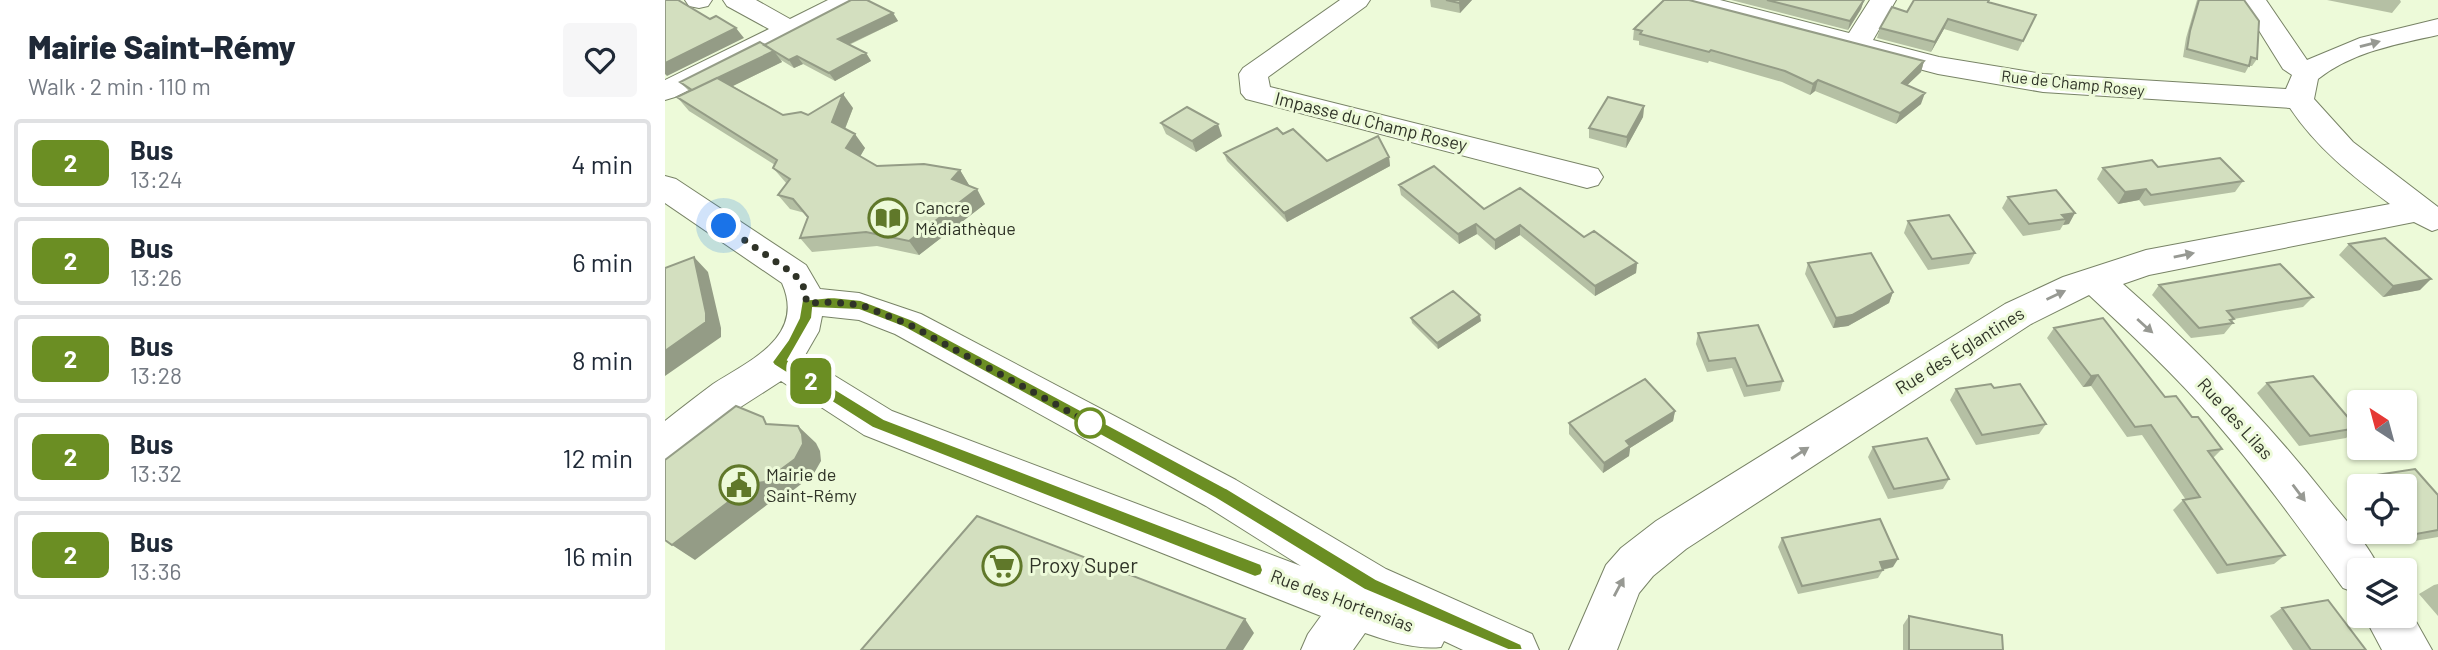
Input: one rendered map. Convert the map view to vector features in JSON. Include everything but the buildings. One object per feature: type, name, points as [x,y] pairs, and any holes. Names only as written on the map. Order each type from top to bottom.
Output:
[{"type":"street","points":[[736,0],[790,30]]},
{"type":"street","points":[[665,90],[849,0]]},
{"type":"street","name":"Impasse du Champ Rosey","points":[[1357,0],[1253,74],[1256,93],[1587,177]]},
{"type":"street","name":"Rue de Champ Rosey","points":[[1689,0],[1938,65],[2043,83],[2304,86]]},
{"type":"street","points":[[1856,45],[1883,0]]},
{"type":"street","points":[[2253,0],[2293,63],[2304,86],[2310,117],[2326,135],[2429,217]]},
{"type":"street","points":[[2304,86],[2362,45],[2438,27]]},
{"type":"street","points":[[665,187],[794,274],[805,294],[806,318],[793,344],[779,362],[723,399],[665,444]]},
{"type":"street","name":"Rue des Églantines","points":[[1593,650],[1622,580],[1637,562],[1671,535],[2018,314],[2076,286],[2146,263],[2429,217]]},
{"type":"street","name":"Rue des Lilas","points":[[2095,280],[2158,337],[2225,405],[2293,485],[2348,558]]},
{"type":"street","points":[[805,294],[832,302],[861,305],[908,324],[1221,493],[1370,584],[1515,650]]},
{"type":"street","name":"Rue des Hortensias","points":[[779,362],[878,423],[1355,608],[1485,650]]},
{"type":"street","points":[[1325,650],[1355,608]]},
{"type":"street","points":[[2394,628],[2408,650]]},
{"type":"bus line","name":"2","points":[[1255,570],[878,423],[779,362],[793,344],[806,318],[807,303],[861,305],[908,324],[1221,493],[1370,584],[1514,650]]},
{"type":"place","name":"Cancre Médiathèque","points":[[888,218]]},
{"type":"place","name":"Mairie de Saint-Rémy","points":[[739,485]]},
{"type":"place","name":"Proxy Super","points":[[1002,566]]},
{"type":"route","points":[[724,226],[794,274],[803,285],[807,303],[861,305],[908,324],[1090,423]]}]
